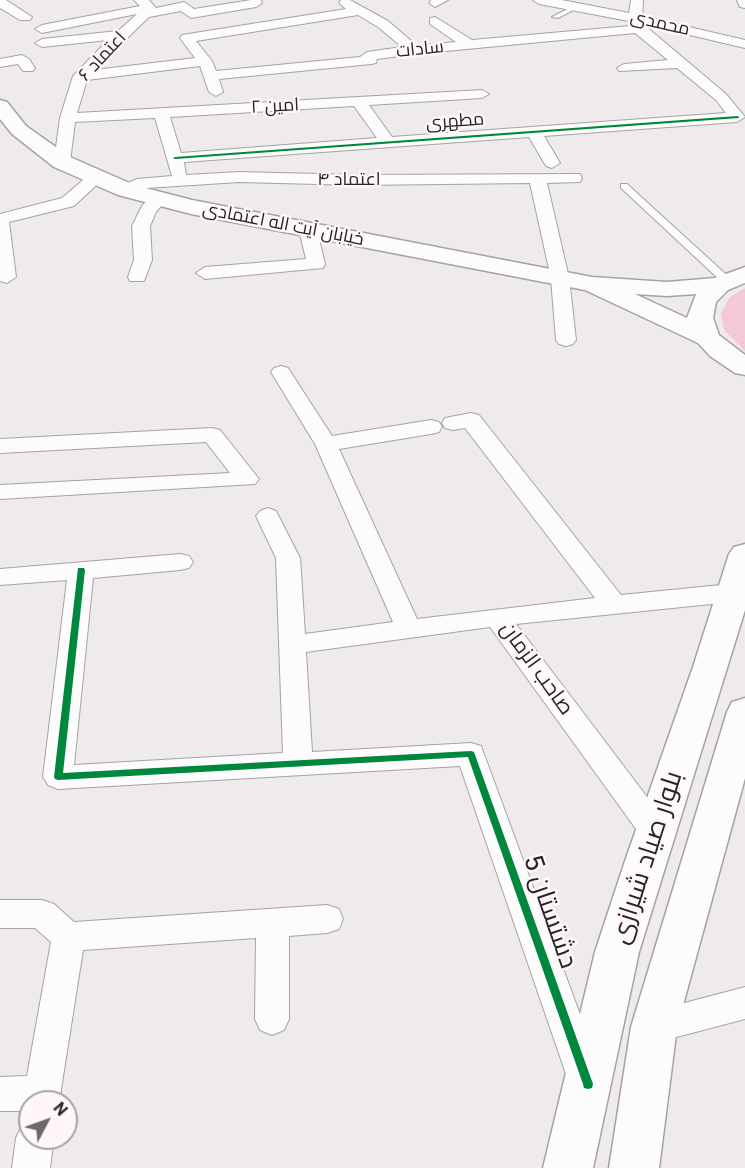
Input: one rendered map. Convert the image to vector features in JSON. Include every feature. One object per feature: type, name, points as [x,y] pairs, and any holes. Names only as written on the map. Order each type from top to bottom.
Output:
[{"type":"main road","name":"خیابان آیت اله اعتمادی","points":[[0,106],[19,130],[63,162],[126,190],[158,199],[308,230],[592,284]]},
{"type":"main road","points":[[592,284],[667,289],[730,280]]},
{"type":"main road","points":[[707,337],[700,318],[704,300],[730,280]]},
{"type":"main road","points":[[592,284],[707,337],[742,368]]},
{"type":"main road","name":"بلوار صیاد شیرازی","points":[[568,1168],[617,952],[655,831],[711,667],[731,593],[745,554]]},
{"type":"main road","points":[[634,1168],[654,1027],[745,712]]},
{"type":"street","points":[[339,0],[383,24],[414,50]]},
{"type":"street","name":"محمدی","points":[[539,0],[577,6],[637,24],[745,44]]},
{"type":"street","points":[[637,0],[637,24]]},
{"type":"street","points":[[743,0],[745,4]]},
{"type":"street","points":[[0,2],[25,17]]},
{"type":"street","points":[[122,35],[42,36],[92,18],[145,7],[184,6],[191,14],[256,3]]},
{"type":"street","points":[[69,7],[92,18]]},
{"type":"street","name":"اعتماد ۶","points":[[63,162],[69,118],[80,76],[122,35],[145,7]]},
{"type":"street","points":[[223,110],[205,59],[187,38],[360,12]]},
{"type":"street","points":[[435,21],[470,45]]},
{"type":"street","name":"سادات","points":[[80,76],[205,59],[370,60],[368,56],[637,24]]},
{"type":"street","name":"مطهری","points":[[175,158],[737,117],[721,97],[678,63],[637,24]]},
{"type":"street","points":[[0,63],[22,59],[28,68]]},
{"type":"street","points":[[624,68],[678,63]]},
{"type":"street","name":"امین ۲","points":[[69,118],[482,94]]},
{"type":"street","points":[[359,102],[387,142]]},
{"type":"street","points":[[162,114],[180,180]]},
{"type":"street","points":[[534,132],[552,163]]},
{"type":"street","points":[[435,139],[445,160]]},
{"type":"street","name":"اعتماد ۴","points":[[126,190],[143,183],[265,177],[281,177],[285,180],[574,178]]},
{"type":"street","points":[[7,277],[0,219],[56,207],[68,202],[96,178]]},
{"type":"street","points":[[537,178],[560,278],[566,340]]},
{"type":"street","points":[[137,277],[143,260],[141,226],[148,210],[158,199]]},
{"type":"street","points":[[205,273],[316,264],[308,230]]},
{"type":"street","points":[[281,372],[326,444],[409,629]]},
{"type":"street","points":[[326,444],[471,420],[614,605]]},
{"type":"street","points":[[0,446],[212,435],[247,479],[0,492]]},
{"type":"street","points":[[81,570],[58,777],[298,764],[288,558],[268,516]]},
{"type":"street","points":[[0,577],[180,562]]},
{"type":"street","points":[[497,616],[731,593]]},
{"type":"street","name":"صاحب الزمان","points":[[292,645],[497,616],[655,831]]},
{"type":"street","name":"دشتستان 5","points":[[298,764],[471,753],[588,1083]]},
{"type":"street","points":[[0,914],[42,914],[68,937],[327,919]]},
{"type":"street","points":[[273,923],[273,1019]]},
{"type":"street","points":[[43,1090],[68,937]]},
{"type":"street","points":[[654,1027],[745,1003]]},
{"type":"street","points":[[0,1094],[18,1096]]},
{"type":"street","points":[[31,1168],[33,1150]]},
{"type":"lane","points":[[556,17],[577,6]]},
{"type":"lane","points":[[624,186],[730,280]]},
{"type":"shaded area","points":[[745,288],[745,351],[724,330],[721,313],[729,298]]},
{"type":"cycle path","points":[[175,158],[737,117]]},
{"type":"cycle path","points":[[81,570],[58,777],[471,754],[588,1084]]}]
